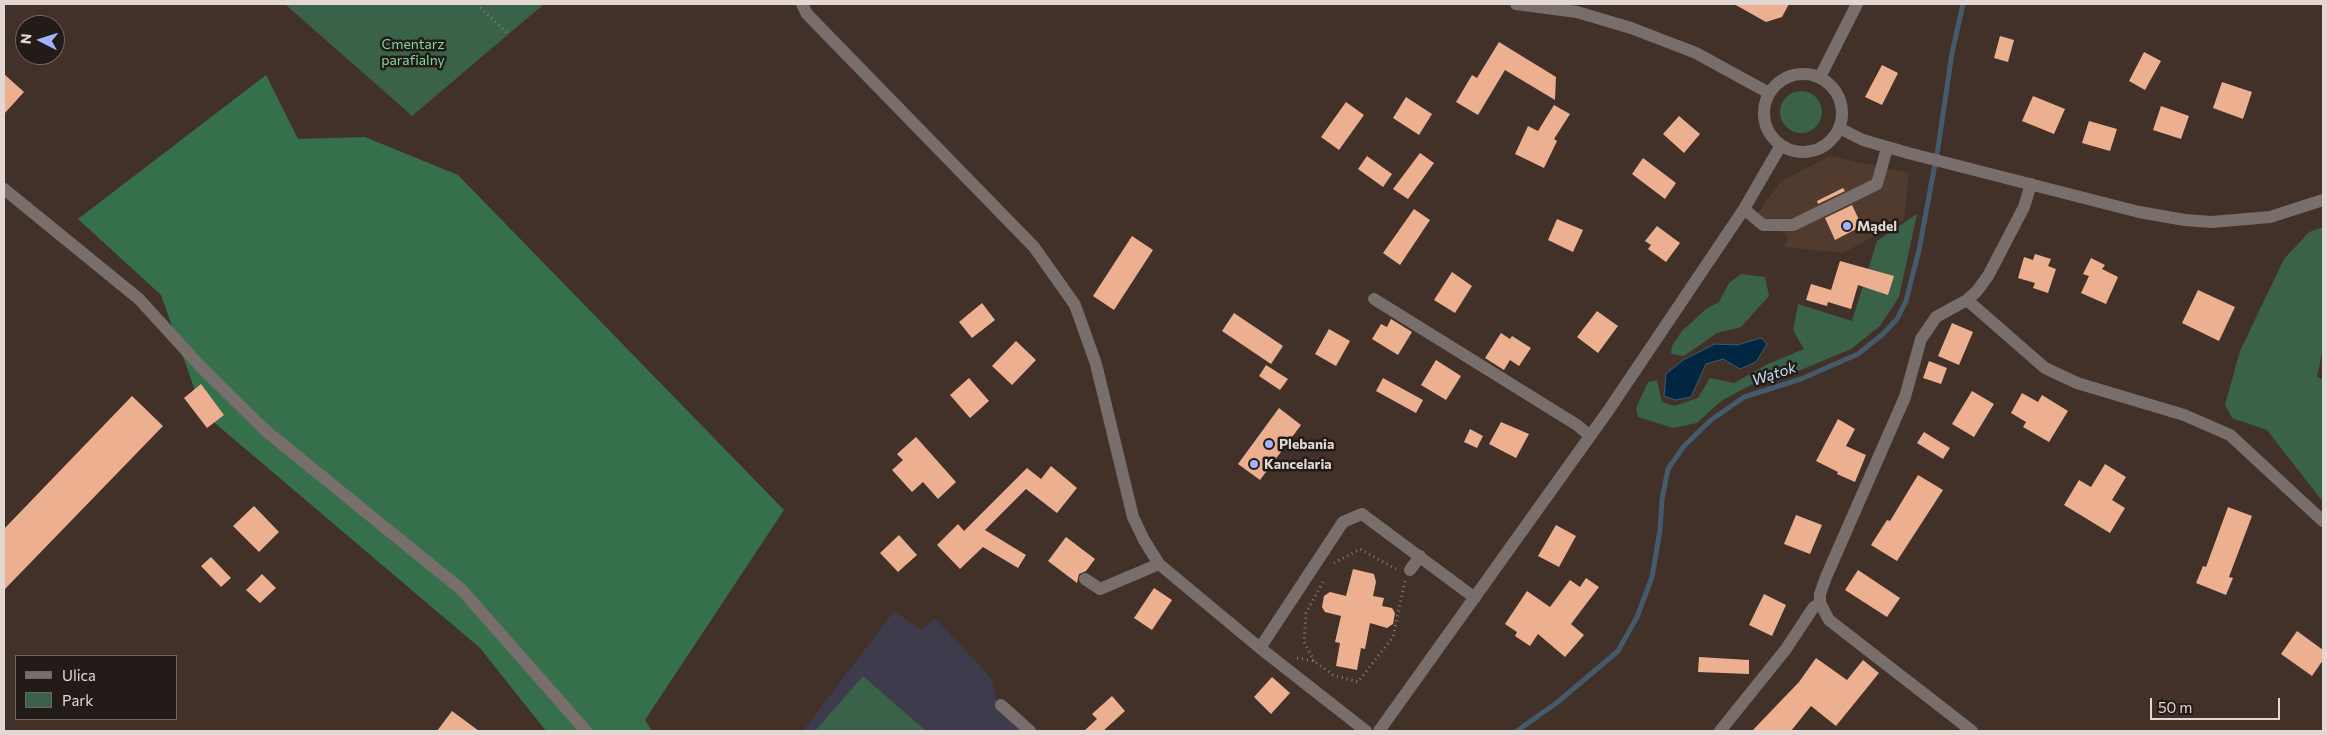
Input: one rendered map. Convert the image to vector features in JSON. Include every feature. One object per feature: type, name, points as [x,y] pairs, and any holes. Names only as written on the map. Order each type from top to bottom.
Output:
[{"type":"street","points":[[802,4],[807,14],[1034,247],[1075,305],[1096,364],[1133,518],[1159,564],[1260,648],[1366,731]]},
{"type":"street","points":[[1516,4],[1577,12],[1631,28],[1696,53],[1769,93]]},
{"type":"street","points":[[1820,77],[1857,4]]},
{"type":"street","points":[[1796,74],[1820,77],[1829,83],[1838,94],[1842,107],[1839,128],[1829,142],[1809,151],[1797,151],[1781,145],[1769,131],[1765,118],[1765,104],[1769,93],[1777,84],[1796,74]]},
{"type":"street","points":[[1839,128],[1863,140],[1887,148],[2139,212],[2211,222],[2270,217],[2323,200]]},
{"type":"street","points":[[1379,731],[1590,436],[1744,209],[1781,145]]},
{"type":"street","points":[[1744,209],[1764,225],[1793,225],[1877,184],[1887,148]]},
{"type":"street","points":[[1972,731],[1829,620],[1820,603],[1826,577],[1906,397],[1921,339],[1936,317],[1967,300],[1977,291],[1998,260],[2024,206],[2031,184]]},
{"type":"street","points":[[4,189],[139,300],[201,367],[266,431],[462,590],[586,731]]},
{"type":"street","points":[[1374,299],[1577,425],[1590,436]]},
{"type":"street","points":[[1967,300],[2044,368],[2077,383],[2184,415],[2230,435],[2323,521]]},
{"type":"street","points":[[1260,648],[1343,522],[1362,514],[1475,598]]},
{"type":"street","points":[[1405,572],[1420,556]]},
{"type":"street","points":[[1085,578],[1100,589],[1159,564]]},
{"type":"street","points":[[1720,731],[1786,649],[1813,608],[1820,603]]},
{"type":"street","points":[[1001,705],[1030,731]]},
{"type":"path","points":[[477,4],[508,34]]},
{"type":"path","points":[[1294,657],[1314,661],[1333,675],[1358,682],[1393,637],[1405,572],[1360,548],[1334,563],[1329,572]]},
{"type":"path","points":[[1314,661],[1304,642],[1306,613],[1324,580]]},
{"type":"shaded area","points":[[1830,156],[1909,173],[1904,220],[1843,253],[1784,247],[1788,237],[1757,214],[1781,181]]},
{"type":"shaded area","points":[[894,611],[921,630],[935,618],[992,679],[997,704],[1027,731],[803,731]]},
{"type":"green space","name":"Cmentarz parafialny","points":[[285,4],[544,4],[412,116]]},
{"type":"green space","points":[[266,75],[298,139],[365,137],[458,175],[784,510],[645,720],[652,731],[546,731],[480,648],[203,413],[161,295],[78,219]]},
{"type":"green space","points":[[1805,91],[1813,94],[1819,100],[1822,112],[1819,124],[1813,130],[1797,133],[1789,130],[1783,124],[1780,108],[1783,100],[1789,94]]},
{"type":"green space","points":[[1917,214],[1899,297],[1880,326],[1851,349],[1791,374],[1751,385],[1721,401],[1697,423],[1673,428],[1638,417],[1636,408],[1648,382],[1657,380],[1662,402],[1674,406],[1698,398],[1710,378],[1734,383],[1768,364],[1804,349],[1793,330],[1798,304],[1852,321],[1877,241]]},
{"type":"green space","points":[[2323,227],[2323,348],[2317,377],[2323,380],[2323,502],[2267,430],[2232,418],[2225,405],[2240,351],[2284,259],[2309,232]]},
{"type":"green space","points":[[1741,274],[1765,277],[1769,296],[1741,327],[1717,333],[1684,356],[1671,354],[1672,346],[1682,331],[1706,309],[1719,302],[1729,283]]},
{"type":"green space","points":[[863,676],[926,731],[815,731]]},
{"type":"water","points":[[1761,338],[1767,344],[1756,362],[1740,369],[1723,359],[1706,364],[1691,397],[1676,400],[1664,396],[1666,374],[1683,360],[1715,344],[1737,345]]},
{"type":"building","points":[[1734,4],[1789,4],[1782,17],[1766,22]]},
{"type":"building","points":[[2000,36],[2014,40],[2008,62],[1994,58]]},
{"type":"building","points":[[1499,42],[1556,77],[1555,100],[1505,70],[1478,115],[1456,102],[1472,75],[1477,78]]},
{"type":"building","points":[[2144,52],[2161,61],[2145,90],[2129,81]]},
{"type":"building","points":[[1882,65],[1898,73],[1882,105],[1865,97]]},
{"type":"building","points":[[4,74],[24,92],[4,114]]},
{"type":"building","points":[[2222,82],[2252,92],[2243,119],[2213,108]]},
{"type":"building","points":[[2033,96],[2065,109],[2054,134],[2022,121]]},
{"type":"building","points":[[1406,97],[1432,114],[1419,135],[1393,118]]},
{"type":"building","points":[[1346,102],[1364,115],[1339,150],[1321,137]]},
{"type":"building","points":[[1554,105],[1570,114],[1554,139],[1557,141],[1544,168],[1515,154],[1528,126],[1538,131]]},
{"type":"building","points":[[2161,106],[2189,116],[2181,139],[2153,130]]},
{"type":"building","points":[[1679,116],[1700,134],[1684,153],[1663,134]]},
{"type":"building","points":[[2089,121],[2117,129],[2110,151],[2082,143]]},
{"type":"building","points":[[1420,153],[1434,163],[1408,199],[1393,189]]},
{"type":"building","points":[[1367,156],[1392,174],[1383,187],[1358,169]]},
{"type":"building","points":[[1643,158],[1676,183],[1665,199],[1632,174]]},
{"type":"building","points":[[1843,188],[1845,191],[1818,204],[1817,201]]},
{"type":"building","points":[[1852,205],[1862,226],[1835,240],[1825,218]]},
{"type":"building","points":[[1414,209],[1430,220],[1400,265],[1383,253]]},
{"type":"building","points":[[1557,219],[1583,230],[1573,252],[1548,240]]},
{"type":"building","points":[[1657,226],[1680,243],[1666,262],[1648,249],[1651,245],[1645,241]]},
{"type":"building","points":[[1132,236],[1153,250],[1114,310],[1093,296]]},
{"type":"building","points":[[2035,254],[2051,259],[2048,266],[2056,269],[2048,293],[2033,288],[2035,283],[2018,278],[2024,257],[2033,260]]},
{"type":"building","points":[[2091,258],[2105,265],[2102,269],[2118,277],[2106,304],[2081,293],[2089,276],[2083,274]]},
{"type":"building","points":[[1840,261],[1894,276],[1888,295],[1858,285],[1851,309],[1828,302],[1827,306],[1806,300],[1811,284],[1831,290]]},
{"type":"building","points":[[1452,272],[1472,286],[1455,313],[1434,300]]},
{"type":"building","points":[[2198,290],[2235,307],[2219,341],[2182,323]]},
{"type":"building","points":[[982,303],[995,320],[972,338],[959,322]]},
{"type":"building","points":[[1597,311],[1618,326],[1598,353],[1577,337]]},
{"type":"building","points":[[1234,313],[1283,346],[1271,364],[1222,331]]},
{"type":"building","points":[[1391,319],[1412,332],[1398,355],[1372,339],[1381,324],[1387,327]]},
{"type":"building","points":[[1952,323],[1973,332],[1959,365],[1938,356]]},
{"type":"building","points":[[1329,329],[1350,341],[1336,366],[1315,354]]},
{"type":"building","points":[[1501,333],[1510,339],[1512,336],[1531,348],[1519,366],[1510,360],[1504,370],[1485,358]]},
{"type":"building","points":[[1016,341],[1036,360],[1012,385],[992,366]]},
{"type":"building","points":[[1436,360],[1461,376],[1446,400],[1421,385]]},
{"type":"building","points":[[1929,361],[1947,368],[1941,384],[1923,378]]},
{"type":"building","points":[[1266,365],[1288,379],[1280,390],[1259,376]]},
{"type":"building","points":[[969,378],[989,401],[970,418],[950,395]]},
{"type":"building","points":[[1383,378],[1423,400],[1416,413],[1376,391]]},
{"type":"building","points":[[201,384],[224,415],[207,428],[184,398]]},
{"type":"building","points":[[1972,391],[1994,404],[1974,437],[1952,424]]},
{"type":"building","points":[[2022,393],[2038,402],[2042,395],[2068,411],[2049,442],[2023,427],[2026,422],[2011,413]]},
{"type":"building","points":[[132,396],[163,426],[4,590],[4,529]]},
{"type":"building","name":"Plebania","points":[[1279,408],[1301,425],[1260,480],[1238,464]]},
{"type":"building","points":[[1838,419],[1855,429],[1846,446],[1866,455],[1855,482],[1816,461]]},
{"type":"building","points":[[1501,422],[1529,434],[1516,458],[1489,444]]},
{"type":"building","points":[[1470,429],[1483,436],[1477,448],[1464,442]]},
{"type":"building","points":[[1924,432],[1950,448],[1943,459],[1917,443]]},
{"type":"building","points":[[916,437],[956,482],[938,499],[923,482],[912,492],[892,470],[903,460],[897,454]]},
{"type":"building","points":[[2105,464],[2126,477],[2112,500],[2125,508],[2110,533],[2064,505],[2079,480],[2091,487]]},
{"type":"building","points":[[1051,466],[1077,488],[1057,513],[1026,489],[985,530],[1026,555],[1018,568],[983,547],[960,569],[937,545],[958,524],[964,531],[1027,468],[1041,479]]},
{"type":"building","points":[[1918,475],[1943,490],[1897,561],[1871,545],[1887,520],[1890,521]]},
{"type":"building","points":[[254,506],[279,532],[259,552],[233,526]]},
{"type":"building","points":[[2228,507],[2252,516],[2229,577],[2233,578],[2226,595],[2196,583],[2203,566],[2206,567]]},
{"type":"building","points":[[1796,515],[1822,525],[1810,554],[1784,544]]},
{"type":"building","points":[[1556,525],[1576,536],[1559,567],[1538,556]]},
{"type":"building","points":[[899,535],[917,555],[898,572],[880,553]]},
{"type":"building","points":[[1066,537],[1095,559],[1086,571],[1079,574],[1077,583],[1048,561]]},
{"type":"building","points":[[211,557],[231,578],[221,587],[201,566]]},
{"type":"building","points":[[1353,569],[1374,574],[1376,582],[1373,596],[1384,598],[1382,606],[1392,608],[1395,613],[1393,624],[1387,628],[1370,623],[1365,649],[1361,648],[1357,670],[1336,666],[1340,643],[1335,642],[1341,616],[1325,612],[1322,607],[1324,596],[1330,592],[1346,596]]},
{"type":"building","points":[[1858,570],[1900,598],[1887,617],[1845,590]]},
{"type":"building","points":[[262,574],[276,588],[260,603],[246,590]]},
{"type":"building","points":[[1586,578],[1599,587],[1571,624],[1584,635],[1565,657],[1538,634],[1530,646],[1515,636],[1517,632],[1505,624],[1527,591],[1550,607],[1570,580],[1580,587]]},
{"type":"building","points":[[1154,588],[1172,600],[1152,630],[1134,618]]},
{"type":"building","points":[[1764,594],[1786,605],[1772,636],[1749,625]]},
{"type":"building","points":[[2297,631],[2323,650],[2323,660],[2312,676],[2281,654]]},
{"type":"building","points":[[1699,657],[1749,660],[1749,674],[1698,672]]},
{"type":"building","points":[[1816,658],[1847,680],[1863,660],[1879,673],[1836,726],[1811,706],[1791,731],[1752,731],[1799,682]]},
{"type":"building","points":[[1272,677],[1290,693],[1271,714],[1254,697]]},
{"type":"building","points":[[1112,696],[1125,711],[1103,731],[1084,731],[1097,719],[1092,714]]},
{"type":"building","points":[[452,711],[479,731],[437,731]]},
{"type":"waterway","name":"Wątok","points":[[1517,731],[1559,701],[1618,651],[1637,617],[1652,577],[1660,530],[1662,499],[1668,469],[1684,446],[1711,420],[1744,397],[1801,379],[1858,354],[1883,334],[1897,319],[1906,301],[1919,250],[1938,148],[1952,53],[1963,4]]},
{"type":"place","name":"Mądel","points":[[1847,226]]},
{"type":"place","name":"Plebania","points":[[1269,444]]},
{"type":"place","name":"Kancelaria","points":[[1254,464]]}]
